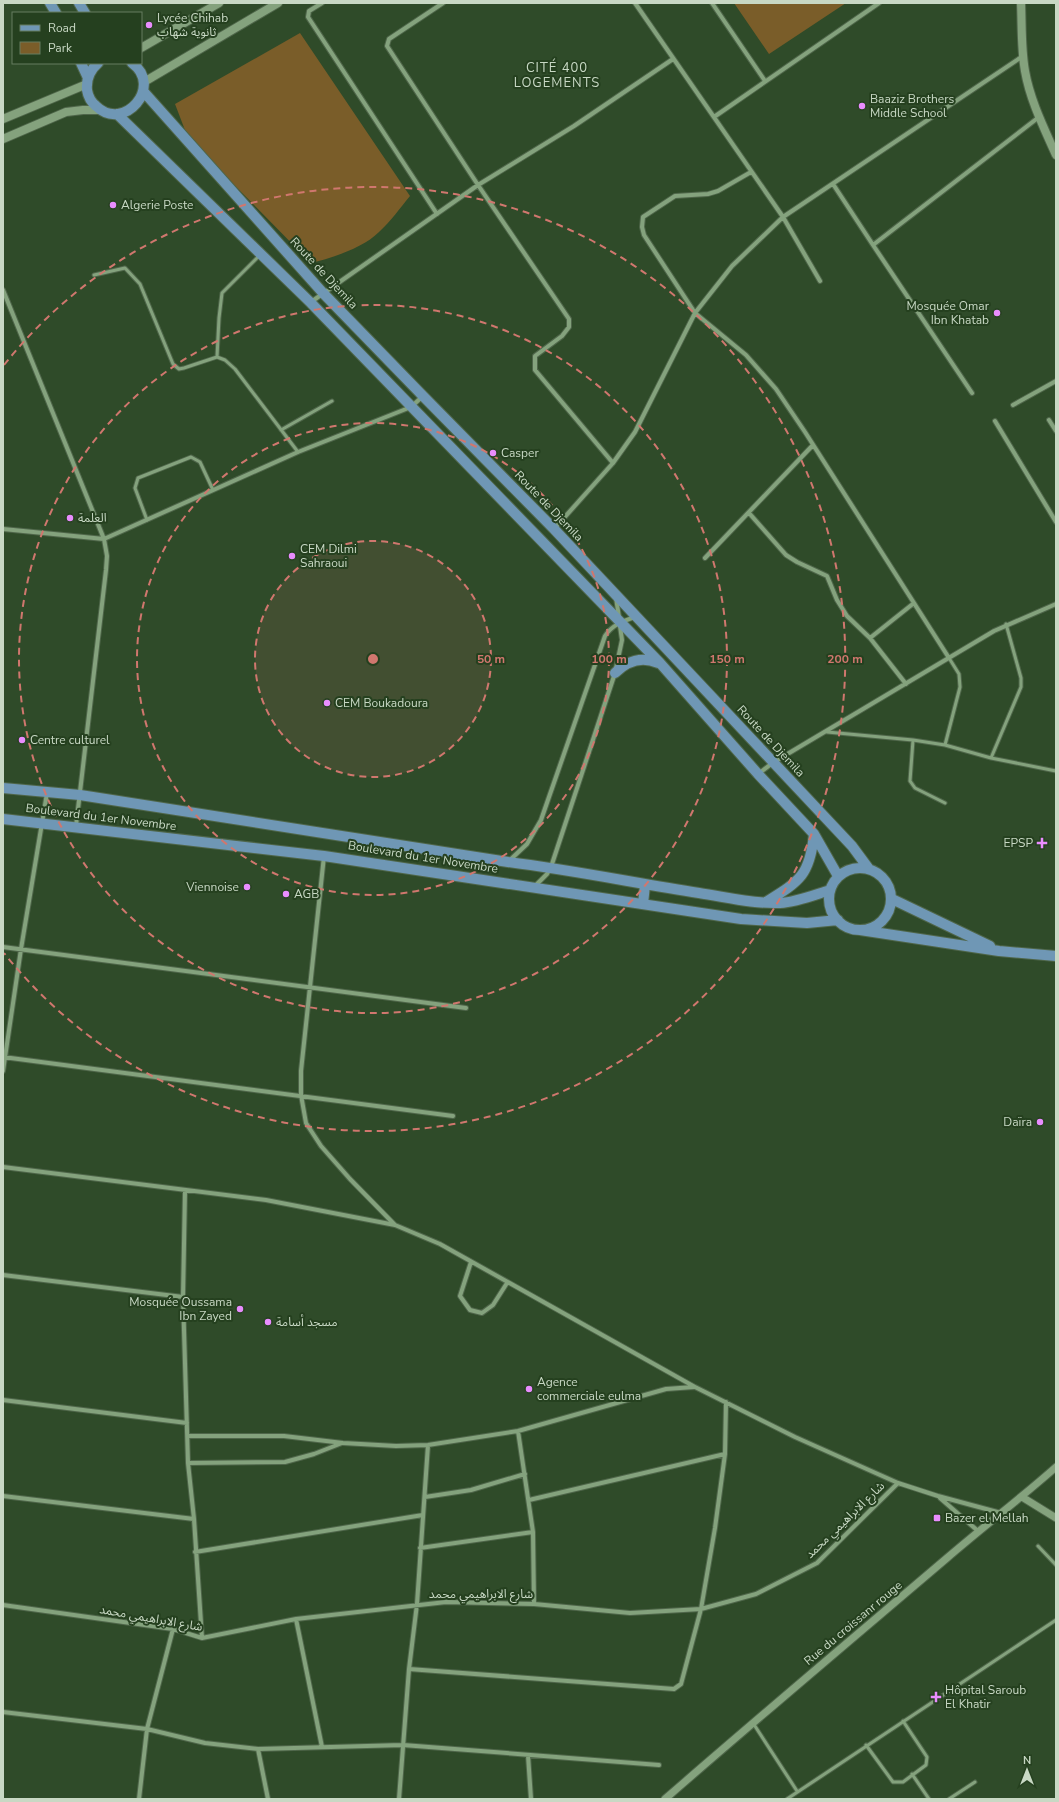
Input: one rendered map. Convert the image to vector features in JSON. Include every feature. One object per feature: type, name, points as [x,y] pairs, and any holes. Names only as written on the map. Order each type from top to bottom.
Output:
[{"type":"main road","points":[[50,3],[55,12]]},
{"type":"main road","points":[[79,3],[84,12]]},
{"type":"main road","points":[[142,47],[219,3]]},
{"type":"main road","points":[[81,64],[87,81],[88,94],[92,103],[100,110],[108,113],[117,114],[126,112],[134,107],[140,100],[144,87],[278,3]]},
{"type":"main road","points":[[1021,3],[1023,56],[1032,98],[1040,117],[1053,140],[1056,155]]},
{"type":"main road","points":[[3,119],[87,81],[97,64]]},
{"type":"main road","name":"Route de Djemila","points":[[133,64],[141,73],[144,87],[324,293],[554,529],[852,846],[868,869]]},
{"type":"main road","points":[[3,139],[66,112],[100,110]]},
{"type":"main road","points":[[117,114],[311,303],[660,664],[758,774],[814,834],[838,876]]},
{"type":"main road","points":[[615,673],[621,667],[636,660],[652,660],[660,664]]},
{"type":"main road","name":"Boulevard du 1er Novembre","points":[[3,788],[47,791],[508,862],[551,867],[645,885],[766,902],[780,903],[830,890]]},
{"type":"main road","name":"Boulevard du 1er Novembre","points":[[3,819],[43,822],[324,856],[741,919],[807,923],[838,920]]},
{"type":"main road","points":[[766,902],[793,885],[800,878],[812,854],[814,834]]},
{"type":"main road","points":[[860,930],[876,926],[882,921],[887,914],[892,899],[891,891],[883,877],[868,869],[852,868],[838,876],[830,890],[830,906],[838,920],[844,925],[860,930],[999,950],[1056,956]]},
{"type":"main road","points":[[643,904],[645,885]]},
{"type":"main road","points":[[892,899],[999,950]]},
{"type":"street","points":[[322,3],[309,11],[308,17],[437,214]]},
{"type":"street","points":[[443,3],[389,38],[387,46],[478,185],[569,318],[569,327],[562,336],[535,356],[535,370],[613,463]]},
{"type":"street","points":[[635,3],[783,217],[820,281]]},
{"type":"street","points":[[712,3],[765,81]]},
{"type":"street","points":[[714,117],[879,3]]},
{"type":"street","points":[[554,529],[613,463],[635,432],[695,313],[732,266],[783,217],[1023,56]]},
{"type":"street","points":[[311,303],[478,185],[574,126],[673,59]]},
{"type":"street","points":[[873,245],[1040,117]]},
{"type":"street","points":[[752,172],[718,191],[708,194],[675,196],[643,217],[642,227],[644,235],[695,313],[746,356],[776,389],[949,658]]},
{"type":"street","points":[[833,184],[972,393]]},
{"type":"street","points":[[3,290],[104,539],[107,556],[76,826]]},
{"type":"street","points":[[1013,405],[1056,381]]},
{"type":"street","points":[[3,529],[104,539],[298,452],[411,406],[423,396]]},
{"type":"street","points":[[1049,420],[1056,431]]},
{"type":"street","points":[[995,421],[1056,522]]},
{"type":"street","points":[[705,558],[813,445]]},
{"type":"street","points":[[748,513],[786,554],[797,562],[827,576],[839,605],[847,616],[870,638],[906,684]]},
{"type":"street","points":[[533,887],[547,874],[551,867],[615,673],[622,640],[615,594]]},
{"type":"street","points":[[870,638],[914,603]]},
{"type":"street","points":[[758,774],[774,762],[827,732],[1006,624],[1056,604]]},
{"type":"street","points":[[508,862],[527,844],[541,820],[605,636],[612,627],[636,617]]},
{"type":"street","points":[[3,1071],[47,791]]},
{"type":"street","points":[[324,856],[301,1071],[300,1095],[306,1123],[321,1146],[350,1179],[395,1225]]},
{"type":"street","points":[[3,947],[466,1008]]},
{"type":"street","points":[[4,1058],[300,1095],[453,1116]]},
{"type":"street","points":[[3,1167],[266,1200],[395,1225],[440,1244],[507,1283],[695,1387],[795,1437],[898,1483],[938,1496],[1002,1513]]},
{"type":"street","points":[[185,1191],[183,1297],[188,1463],[194,1519],[195,1552],[202,1638]]},
{"type":"street","points":[[471,1262],[460,1296],[470,1310],[482,1313],[493,1305],[507,1283]]},
{"type":"street","points":[[3,1274],[183,1297]]},
{"type":"street","points":[[188,1436],[284,1436],[344,1443],[396,1446],[428,1444],[518,1431],[666,1389],[695,1387]]},
{"type":"street","points":[[3,1400],[187,1423]]},
{"type":"street","points":[[409,1670],[674,1689],[681,1684],[700,1609],[725,1454],[726,1402]]},
{"type":"street","points":[[518,1431],[533,1532],[534,1604]]},
{"type":"street","points":[[188,1463],[285,1462],[314,1454],[344,1443]]},
{"type":"street","points":[[400,1799],[409,1670],[417,1604],[428,1444]]},
{"type":"street","points":[[529,1500],[725,1454]]},
{"type":"street","name":"Rue du croissanr rouge","points":[[665,1799],[1056,1467]]},
{"type":"street","points":[[425,1497],[471,1490],[525,1474]]},
{"type":"street","name":"شارع الابراهيمي محمد","points":[[3,1605],[173,1629],[202,1638],[296,1620],[417,1604],[446,1602],[534,1604],[630,1613],[700,1609],[756,1594],[817,1563],[898,1483]]},
{"type":"street","points":[[3,1496],[194,1519]]},
{"type":"street","points":[[938,1496],[978,1532]]},
{"type":"street","points":[[1022,1497],[1056,1518]]},
{"type":"street","points":[[195,1552],[423,1515]]},
{"type":"street","points":[[420,1548],[533,1532]]},
{"type":"street","points":[[296,1620],[322,1747]]},
{"type":"street","points":[[139,1799],[147,1730],[173,1629]]},
{"type":"street","points":[[3,1712],[147,1730],[205,1743],[258,1749],[403,1745],[659,1765]]},
{"type":"street","points":[[258,1749],[268,1799]]},
{"type":"street","points":[[528,1755],[531,1799]]},
{"type":"lane","points":[[217,357],[222,293],[261,254]]},
{"type":"lane","points":[[94,275],[125,268],[140,284],[173,364],[180,369],[217,357],[225,360],[235,369],[298,452]]},
{"type":"lane","points":[[281,430],[332,400]]},
{"type":"lane","points":[[147,520],[135,488],[138,478],[191,457],[200,462],[213,490]]},
{"type":"lane","points":[[991,758],[1021,686],[1021,678],[1006,624]]},
{"type":"lane","points":[[945,746],[960,686],[959,674],[949,658]]},
{"type":"lane","points":[[827,732],[913,740],[1056,771]]},
{"type":"lane","points":[[913,740],[910,781],[915,788],[945,803]]},
{"type":"lane","points":[[1038,1546],[1056,1564]]},
{"type":"lane","points":[[787,1799],[1056,1620]]},
{"type":"lane","points":[[866,1745],[893,1782],[902,1782],[926,1765],[927,1758],[903,1721]]},
{"type":"lane","points":[[753,1723],[797,1791]]},
{"type":"lane","points":[[912,1774],[929,1799]]},
{"type":"lane","points":[[949,1799],[974,1782]]},
{"type":"green space","points":[[734,3],[846,3],[769,54]]},
{"type":"green space","points":[[300,33],[410,196],[388,223],[365,243],[347,252],[311,263],[188,138],[175,104]]},
{"type":"place","name":"Lycée Chihab ثانوية شهاب","points":[[149,25]]},
{"type":"place","name":"Baaziz Brothers Middle School","points":[[862,106]]},
{"type":"place","name":"Algerie Poste","points":[[113,205]]},
{"type":"place","name":"Mosquée Omar Ibn Khatab","points":[[997,313]]},
{"type":"place","name":"Casper","points":[[493,453]]},
{"type":"place","name":"العلمة","points":[[70,518]]},
{"type":"place","name":"CEM Dilmi Sahraoui","points":[[292,556]]},
{"type":"place","name":"CEM Boukadoura","points":[[327,703]]},
{"type":"place","name":"Centre culturel","points":[[22,740]]},
{"type":"place","name":"EPSP","points":[[1042,843]]},
{"type":"place","name":"Viennoise","points":[[247,887]]},
{"type":"place","name":"AGB","points":[[286,894]]},
{"type":"place","name":"Daïra","points":[[1040,1122]]},
{"type":"place","name":"Mosquée Oussama Ibn Zayed","points":[[240,1309]]},
{"type":"place","name":"مسجد أسامة","points":[[268,1322]]},
{"type":"place","name":"Agence commerciale eulma","points":[[529,1389]]},
{"type":"place","name":"Bazer el Mellah","points":[[937,1518]]},
{"type":"place","name":"Hôpital Saroub El Khatir","points":[[936,1697]]},
{"type":"district","name":"CITÉ 400 LOGEMENTS","points":[[557,74]]}]
